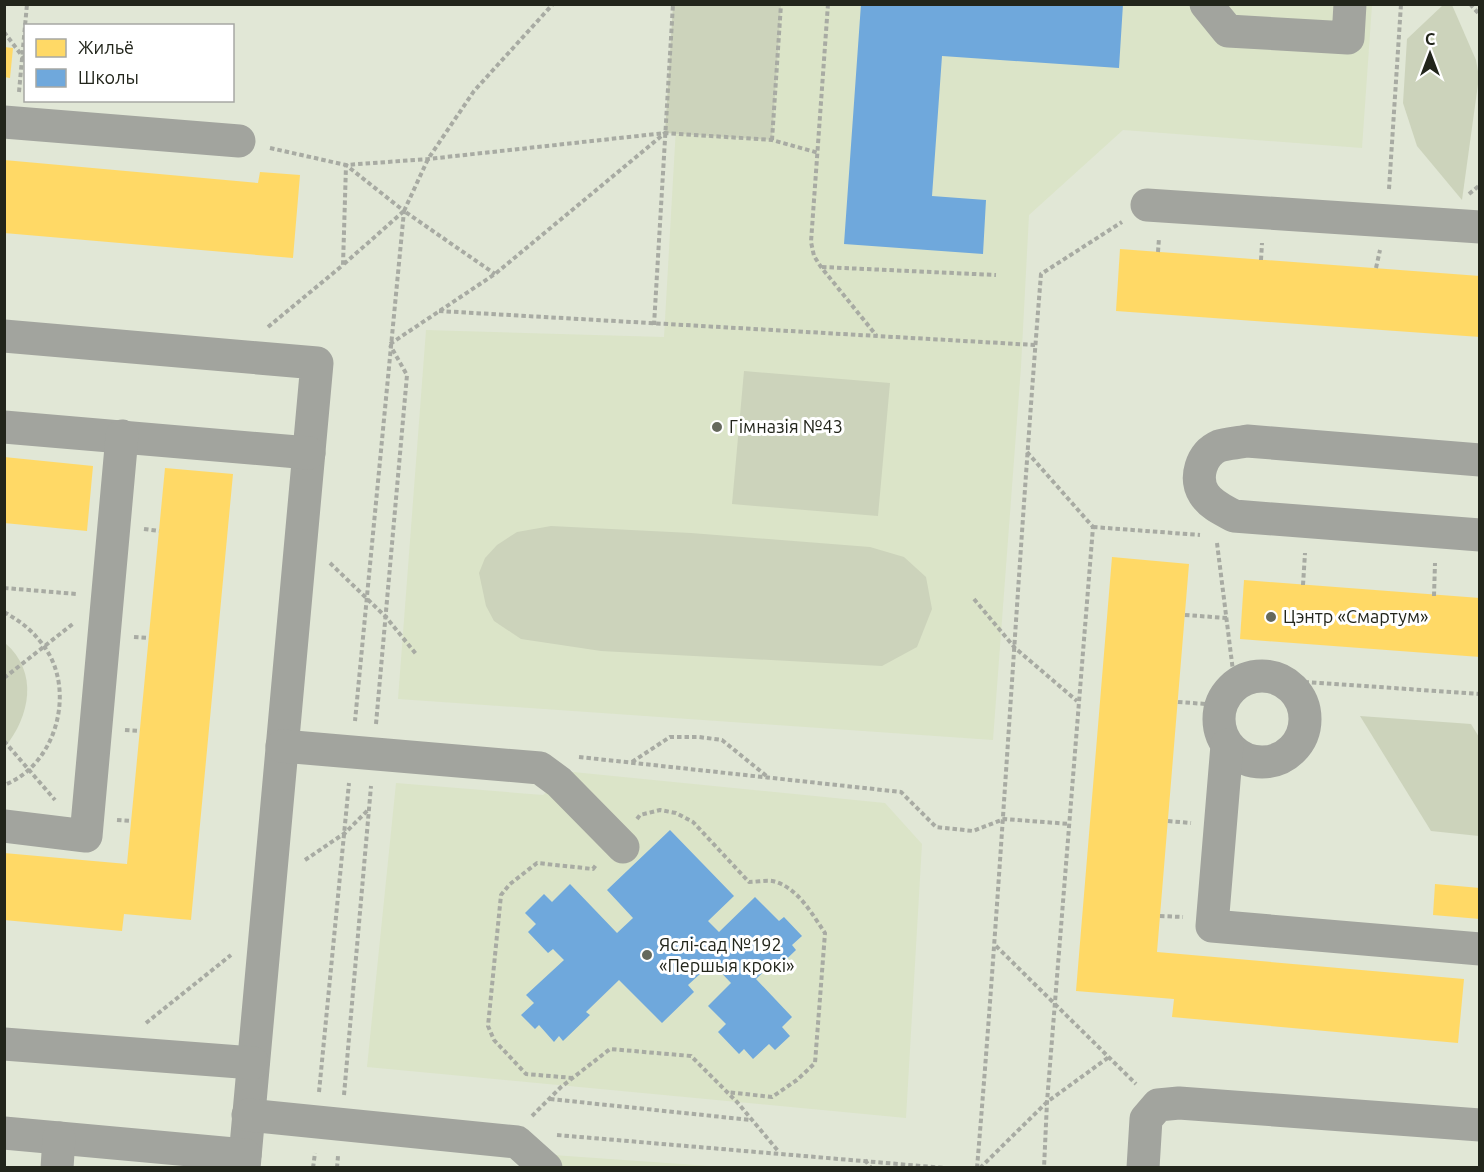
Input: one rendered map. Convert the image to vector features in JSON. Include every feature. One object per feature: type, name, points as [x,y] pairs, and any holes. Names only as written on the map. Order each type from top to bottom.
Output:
[{"type":"lane","points":[[1206,4],[1228,31],[1347,38],[1350,4]]},
{"type":"lane","points":[[10,123],[239,141]]},
{"type":"lane","points":[[1147,205],[1479,227]]},
{"type":"lane","points":[[4,336],[317,363],[244,1161],[58,1153],[4,1133]]},
{"type":"lane","points":[[4,428],[309,453]]},
{"type":"lane","points":[[4,826],[86,836],[122,436]]},
{"type":"lane","points":[[1479,460],[1247,441],[1218,447],[1203,459],[1199,474],[1203,493],[1214,506],[1225,526],[1479,535]]},
{"type":"lane","points":[[1263,675],[1276,678],[1288,684],[1298,695],[1304,708],[1305,723],[1301,738],[1293,750],[1281,758],[1266,762],[1251,761],[1238,755],[1227,745],[1220,733],[1218,719],[1220,705],[1226,693],[1236,683],[1249,677],[1263,675]]},
{"type":"lane","points":[[1227,745],[1212,926],[1479,949]]},
{"type":"lane","points":[[282,746],[540,768],[559,782],[620,844]]},
{"type":"lane","points":[[4,1044],[253,1063]]},
{"type":"lane","points":[[1143,1167],[1146,1119],[1158,1105],[1179,1103],[1479,1125]]},
{"type":"lane","points":[[248,1115],[517,1142],[546,1167]]},
{"type":"path","points":[[25,24],[27,4]]},
{"type":"path","points":[[407,375],[389,344],[404,211],[428,159],[474,91],[554,4]]},
{"type":"path","points":[[654,325],[673,4]]},
{"type":"path","points":[[772,140],[781,4]]},
{"type":"path","points":[[828,4],[811,242],[814,256],[821,267],[877,336]]},
{"type":"path","points":[[1387,221],[1401,4]]},
{"type":"path","points":[[1470,4],[1479,15]]},
{"type":"path","points":[[4,32],[24,58]]},
{"type":"path","points":[[10,123],[24,35]]},
{"type":"path","points":[[389,344],[495,274],[665,133]]},
{"type":"path","points":[[239,141],[345,165],[428,159],[665,133],[772,140],[819,153]]},
{"type":"path","points":[[345,165],[404,211],[495,274]]},
{"type":"path","points":[[343,265],[345,165]]},
{"type":"path","points":[[978,1167],[1004,819],[1026,451],[1041,274],[1147,205]]},
{"type":"path","points":[[240,356],[266,329],[404,211]]},
{"type":"path","points":[[821,267],[996,275]]},
{"type":"path","points":[[439,311],[1035,345]]},
{"type":"path","points":[[1026,451],[1093,527],[1047,1102],[1044,1167]]},
{"type":"path","points":[[1093,527],[1225,526],[1227,618],[1233,671],[1283,672],[1306,682],[1479,694]]},
{"type":"path","points":[[301,536],[386,616],[416,654]]},
{"type":"path","points":[[4,588],[107,597]]},
{"type":"path","points":[[4,678],[107,597]]},
{"type":"path","points":[[974,599],[1015,648],[1078,701]]},
{"type":"path","points":[[4,612],[27,627],[45,646],[56,671],[61,697],[57,724],[46,749],[29,770],[4,785]]},
{"type":"path","points":[[1185,615],[1227,618]]},
{"type":"path","points":[[1178,702],[1220,705]]},
{"type":"path","points":[[770,779],[722,740],[699,737],[670,737],[631,762],[729,772],[770,779],[901,792],[936,827],[973,831],[1004,819],[1070,824]]},
{"type":"path","points":[[4,741],[86,836]]},
{"type":"path","points":[[269,885],[345,833],[368,810]]},
{"type":"path","points":[[573,1078],[526,1074],[494,1040],[488,1026],[501,894],[537,863],[592,869],[620,844],[640,815],[660,810],[676,813],[693,822],[749,882],[772,881],[790,889],[825,933],[815,1063],[797,1080],[772,1097],[727,1092]]},
{"type":"path","points":[[111,1052],[266,927]]},
{"type":"path","points":[[995,945],[1158,1105]]},
{"type":"path","points":[[525,1123],[549,1099],[610,1048],[691,1056],[727,1092],[779,1152]]},
{"type":"path","points":[[978,1167],[1047,1102],[1109,1057]]},
{"type":"path","points":[[549,1099],[752,1120]]},
{"type":"path","points":[[552,1134],[945,1167]]},
{"type":"path","points":[[864,1160],[871,1167]]},
{"type":"shaded area","points":[[673,5],[781,5],[772,140],[665,133]]},
{"type":"shaded area","name":"Гімназія №43","points":[[683,5],[1372,5],[1362,148],[1123,130],[1029,215],[1021,367],[993,740],[398,699],[426,330],[664,337]]},
{"type":"shaded area","points":[[1443,5],[1452,5],[1476,60],[1479,77],[1462,200],[1417,146],[1403,103],[1407,39]]},
{"type":"shaded area","points":[[744,371],[890,383],[878,516],[732,504]]},
{"type":"shaded area","points":[[551,526],[691,533],[870,547],[904,557],[926,577],[932,609],[917,647],[882,666],[601,651],[521,639],[494,621],[486,606],[479,573],[485,558],[497,545],[517,532]]},
{"type":"shaded area","points":[[5,643],[23,667],[27,680],[27,694],[20,722],[5,747]]},
{"type":"shaded area","points":[[1360,716],[1471,724],[1479,737],[1479,836],[1431,831]]},
{"type":"shaded area","name":"Яслі-сад №192 «Першыя крокі»","points":[[573,772],[885,803],[922,844],[906,1118],[367,1067],[396,783],[543,795]]},
{"type":"shaded area","points":[[553,1155],[724,1167],[540,1168]]},
{"type":"building: Жильё","points":[[4,47],[13,48],[10,78],[4,77]]},
{"type":"building: Жильё","points":[[4,160],[258,183],[260,172],[300,175],[293,258],[4,233]]},
{"type":"building: Жильё","points":[[1120,249],[1480,276],[1480,337],[1116,311]]},
{"type":"building: Жильё","points":[[4,457],[93,466],[87,531],[4,523]]},
{"type":"building: Жильё","points":[[165,468],[233,474],[191,920],[124,914],[122,931],[4,920],[4,853],[127,864]]},
{"type":"building: Жильё","points":[[1112,557],[1189,564],[1157,952],[1464,979],[1458,1043],[1172,1017],[1174,999],[1076,991]]},
{"type":"building: Жильё","points":[[1244,580],[1480,598],[1480,657],[1240,639]]},
{"type":"building: Жильё","points":[[1435,884],[1480,888],[1480,919],[1433,915]]},
{"type":"building: Школы","points":[[861,4],[1123,4],[1119,68],[942,56],[932,196],[986,200],[983,254],[844,244]]},
{"type":"building: Школы","points":[[670,830],[734,896],[708,921],[719,932],[755,897],[779,921],[784,917],[802,936],[792,945],[796,950],[775,970],[770,966],[756,979],[792,1017],[782,1027],[790,1036],[775,1050],[769,1044],[753,1059],[744,1049],[739,1054],[718,1032],[726,1024],[708,1006],[731,983],[712,963],[688,985],[694,992],[662,1023],[619,980],[586,1012],[590,1015],[563,1041],[559,1036],[554,1042],[539,1025],[535,1029],[521,1015],[534,1003],[526,995],[564,960],[553,949],[548,953],[528,932],[536,924],[525,913],[544,894],[552,902],[570,884],[617,933],[633,918],[607,890]]},
{"type":"place","name":"Гімназія №43","points":[[717,427]]},
{"type":"place","name":"Цэнтр «Смартум»","points":[[1271,617]]},
{"type":"place","name":"Яслі-сад №192 «Першыя крокі»","points":[[647,955]]}]
